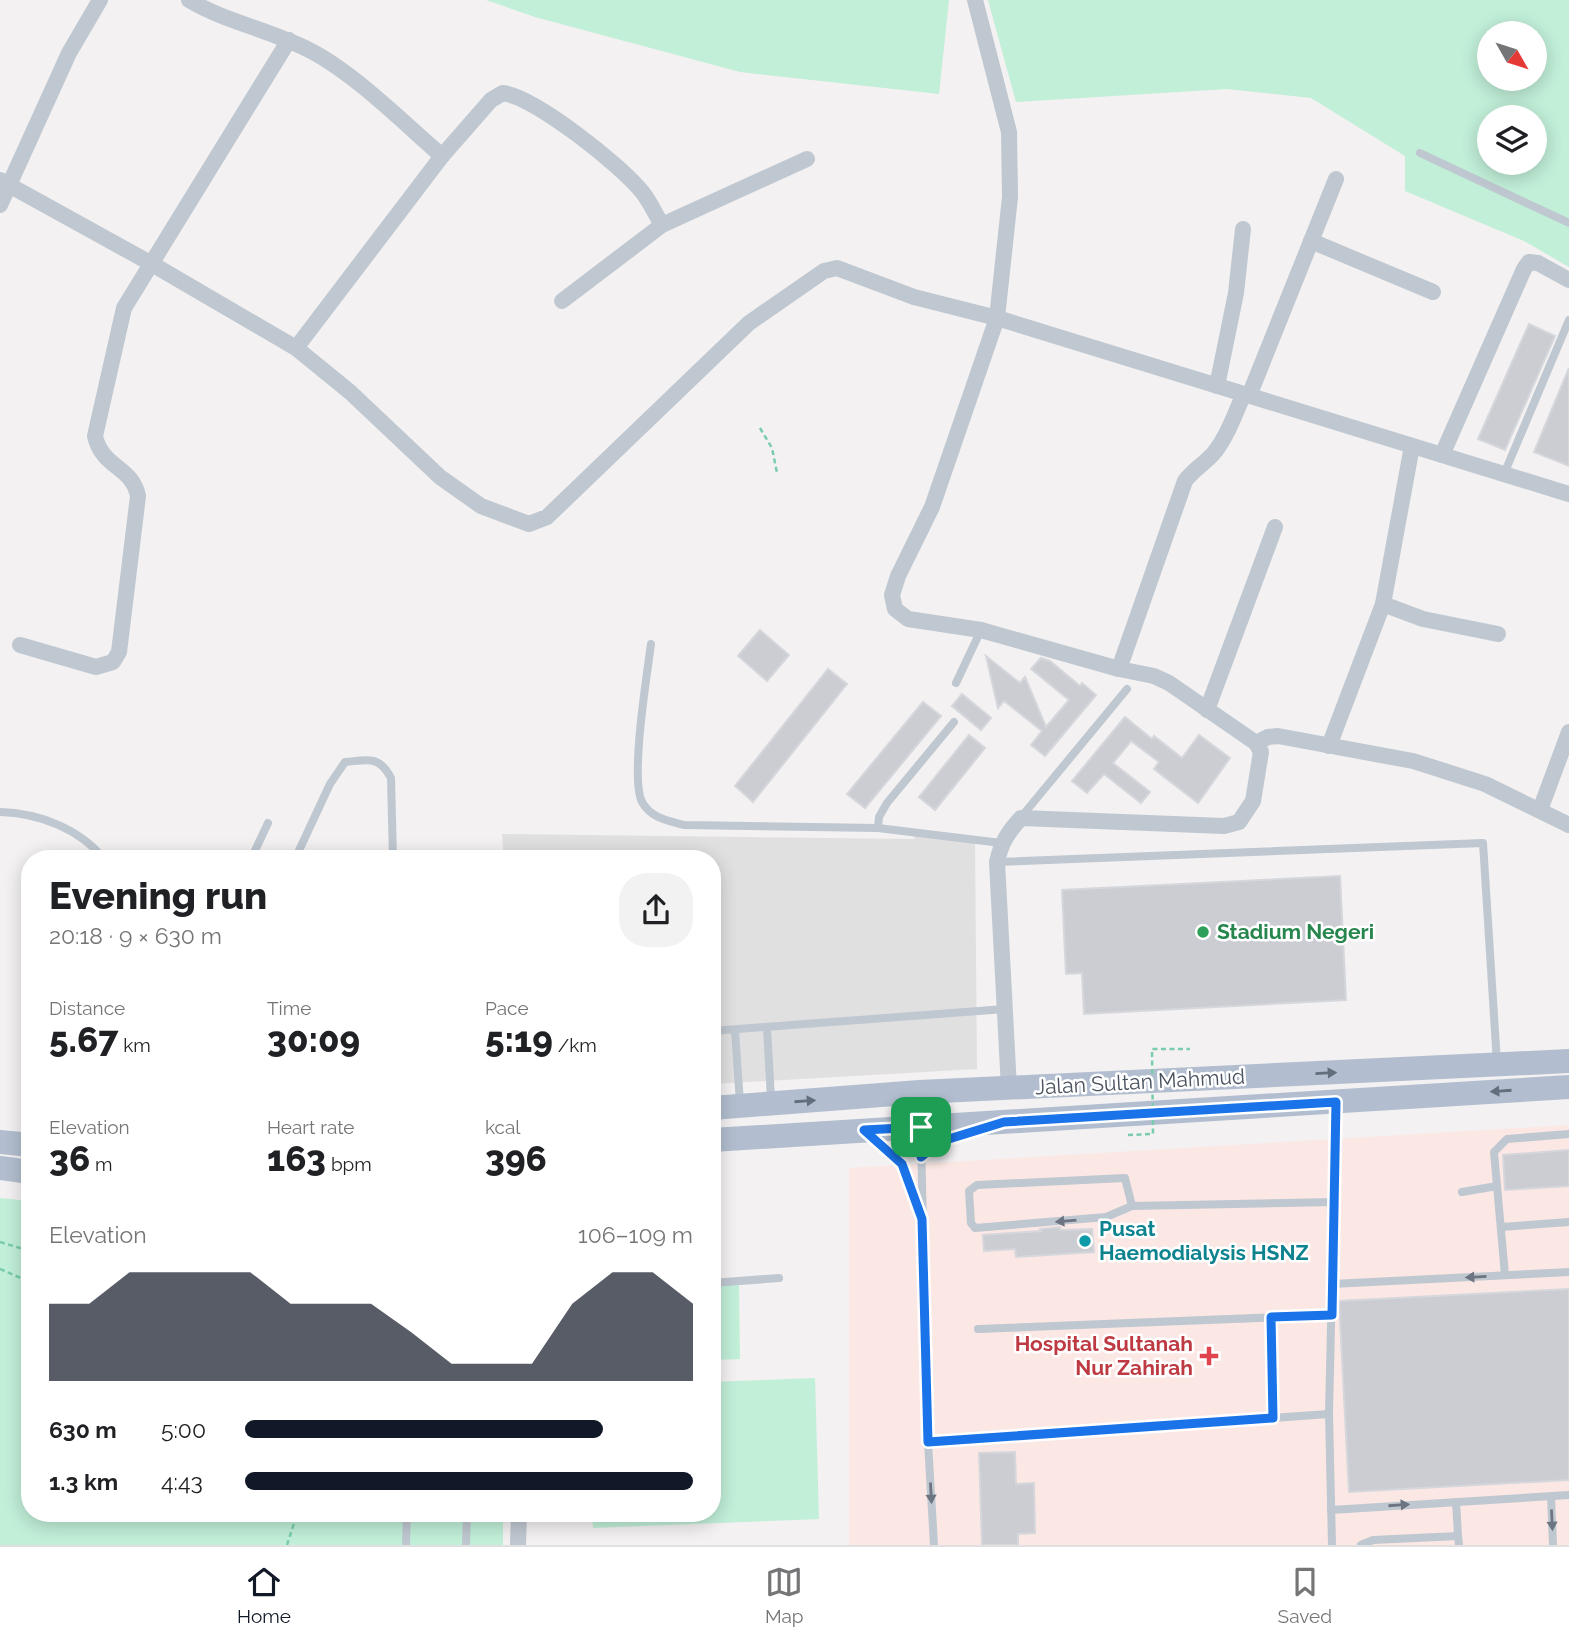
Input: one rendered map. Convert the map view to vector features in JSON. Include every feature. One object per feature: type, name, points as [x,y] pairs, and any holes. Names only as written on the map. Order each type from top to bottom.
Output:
[{"type":"main road","name":"Jalan Sultan Mahmud","points":[[721,1107],[920,1092],[1569,1061]]},
{"type":"main road","name":"Jalan Sultan Mahmud","points":[[721,1139],[1569,1087]]},
{"type":"main road","points":[[0,1142],[21,1143]]},
{"type":"main road","points":[[0,1168],[21,1171]]},
{"type":"street","points":[[0,205],[5,182],[69,53],[100,0]]},
{"type":"street","points":[[189,0],[315,53],[335,66],[442,156]]},
{"type":"street","points":[[975,0],[1009,132],[1010,197],[997,318],[932,507],[898,576],[892,595],[895,609],[908,619],[981,631],[1154,676],[1169,683],[1256,743],[1261,752],[1253,801],[1240,822],[1224,826],[1021,818],[1007,833],[997,862],[1009,1088]]},
{"type":"street","points":[[20,645],[96,667],[113,662],[120,652],[138,496],[136,483],[98,450],[96,436],[124,308],[289,40]]},
{"type":"street","points":[[296,348],[442,156],[491,100],[502,93],[516,95],[617,165],[643,194],[662,225]]},
{"type":"street","points":[[562,300],[662,225],[807,159]]},
{"type":"street","points":[[1119,669],[1185,481],[1219,446],[1247,395],[1336,179]]},
{"type":"street","points":[[5,182],[296,348],[350,392],[440,477],[481,506],[529,524],[547,517],[749,323],[824,271],[837,268],[914,296],[997,318],[1569,494]]},
{"type":"street","points":[[1217,386],[1236,293],[1243,229]]},
{"type":"street","points":[[1311,241],[1433,292]]},
{"type":"street","points":[[1442,455],[1524,268],[1530,262],[1538,263],[1569,279]]},
{"type":"street","points":[[1329,746],[1383,604],[1412,446]]},
{"type":"street","points":[[1207,710],[1275,527]]},
{"type":"street","points":[[1383,604],[1423,619],[1498,634]]},
{"type":"street","points":[[1540,810],[1569,732]]},
{"type":"street","points":[[1256,743],[1278,736],[1413,761],[1485,784],[1569,825]]},
{"type":"street","points":[[519,1522],[519,1545]]},
{"type":"lane","points":[[1420,153],[1569,222]]},
{"type":"lane","points":[[1504,474],[1569,320]]},
{"type":"lane","points":[[956,683],[981,631]]},
{"type":"lane","points":[[651,644],[639,749],[639,793],[643,803],[662,819],[684,825],[878,828],[1001,844]]},
{"type":"lane","points":[[1021,818],[1127,689]]},
{"type":"lane","points":[[878,828],[879,817],[887,803],[954,722]]},
{"type":"lane","points":[[299,850],[330,784],[345,762],[373,760],[384,766],[391,778],[393,850]]},
{"type":"lane","points":[[0,812],[15,812],[44,820],[73,832],[91,843],[97,850]]},
{"type":"lane","points":[[255,850],[268,823]]},
{"type":"lane","points":[[997,862],[1483,843],[1497,1066]]},
{"type":"lane","points":[[721,1031],[1004,1009]]},
{"type":"lane","points":[[767,1028],[772,1104]]},
{"type":"lane","points":[[735,1030],[740,1106]]},
{"type":"lane","points":[[920,1092],[928,1442],[934,1545]]},
{"type":"lane","points":[[1332,1545],[1329,1414],[1336,1102]]},
{"type":"lane","points":[[921,1157],[939,1142],[1004,1122]]},
{"type":"lane","points":[[864,1130],[902,1164],[922,1219]]},
{"type":"lane","points":[[1505,1275],[1494,1152],[1507,1139],[1569,1134]]},
{"type":"lane","points":[[1132,1206],[1125,1178],[976,1185],[969,1191],[971,1223],[975,1228],[1106,1217],[1132,1206],[1334,1202]]},
{"type":"lane","points":[[1462,1192],[1497,1186]]},
{"type":"lane","points":[[1501,1227],[1569,1222]]},
{"type":"lane","points":[[1332,1284],[1569,1272]]},
{"type":"lane","points":[[721,1282],[779,1278]]},
{"type":"lane","points":[[978,1329],[1332,1315]]},
{"type":"lane","points":[[1271,1317],[1273,1418]]},
{"type":"lane","points":[[928,1442],[1329,1414]]},
{"type":"lane","points":[[1331,1510],[1569,1495]]},
{"type":"lane","points":[[1551,1496],[1553,1545]]},
{"type":"lane","points":[[1360,1545],[1373,1540],[1458,1541],[1456,1502]]},
{"type":"lane","points":[[406,1545],[407,1522]]},
{"type":"lane","points":[[466,1545],[467,1522]]},
{"type":"path","points":[[760,428],[772,449],[777,473]]},
{"type":"path","points":[[1128,1135],[1153,1134],[1152,1049],[1190,1049]]},
{"type":"path","points":[[0,1242],[21,1248]]},
{"type":"path","points":[[0,1269],[21,1278]]},
{"type":"path","points":[[287,1545],[294,1522]]},
{"type":"shaded area","points":[[502,834],[914,839],[915,835],[975,843],[977,1069],[721,1083],[721,850],[503,850]]},
{"type":"shaded area","name":"Hospital Sultanah Nur Zahirah","points":[[1569,1125],[1569,1545],[849,1545],[849,1168]]},
{"type":"green space","points":[[486,0],[949,0],[939,94],[740,72],[535,17]]},
{"type":"green space","points":[[988,0],[1569,0],[1569,267],[1524,241],[1405,191],[1405,156],[1311,98],[1227,89],[1016,102]]},
{"type":"green space","points":[[0,1198],[21,1200],[21,1522],[503,1522],[503,1545],[0,1545]]},
{"type":"green space","points":[[739,1285],[740,1359],[721,1360],[721,1286]]},
{"type":"green space","points":[[815,1378],[819,1519],[593,1528],[593,1522],[721,1522],[721,1382]]},
{"type":"building","points":[[1529,324],[1555,336],[1505,450],[1478,439]]},
{"type":"building","points":[[1569,368],[1569,466],[1534,452]]},
{"type":"building","points":[[760,630],[789,655],[767,681],[738,656]]},
{"type":"building","points":[[986,656],[1020,683],[1025,677],[1046,727],[1069,700],[1031,669],[1041,658],[1050,661],[1080,686],[1082,683],[1096,695],[1045,756],[1031,745],[1042,731],[1004,701],[998,708]]},
{"type":"building","points":[[828,669],[847,684],[753,802],[735,786]]},
{"type":"building","points":[[962,694],[991,718],[981,730],[952,706]]},
{"type":"building","points":[[923,702],[941,716],[865,808],[847,794]]},
{"type":"building","points":[[1125,717],[1182,758],[1199,735],[1230,758],[1198,803],[1154,769],[1159,762],[1131,741],[1113,763],[1150,792],[1141,803],[1104,774],[1087,793],[1072,781]]},
{"type":"building","points":[[969,735],[985,748],[935,810],[919,797]]},
{"type":"building","name":"Stadium Negeri","points":[[1340,876],[1346,1000],[1084,1014],[1082,973],[1066,974],[1062,890]]},
{"type":"building","points":[[1569,1150],[1569,1186],[1505,1190],[1503,1155]]},
{"type":"building","points":[[1060,1227],[1060,1230],[1092,1229],[1094,1252],[1016,1257],[1015,1249],[984,1251],[983,1235]]},
{"type":"building","points":[[1569,1289],[1569,1480],[1349,1492],[1339,1301]]},
{"type":"building","points":[[1015,1452],[1016,1484],[1034,1483],[1035,1533],[1018,1534],[1018,1545],[982,1545],[979,1453]]},
{"type":"place","name":"Stadium Negeri","points":[[1203,932]]},
{"type":"place","name":"Pusat Haemodialysis HSNZ","points":[[1085,1241]]},
{"type":"place","name":"Hospital Sultanah Nur Zahirah","points":[[1209,1356]]},
{"type":"route","points":[[1336,1102],[1332,1315],[1271,1317],[1273,1418],[928,1442],[922,1219],[902,1164],[864,1130],[921,1127],[921,1157],[939,1142],[1004,1122],[1336,1102]]}]
